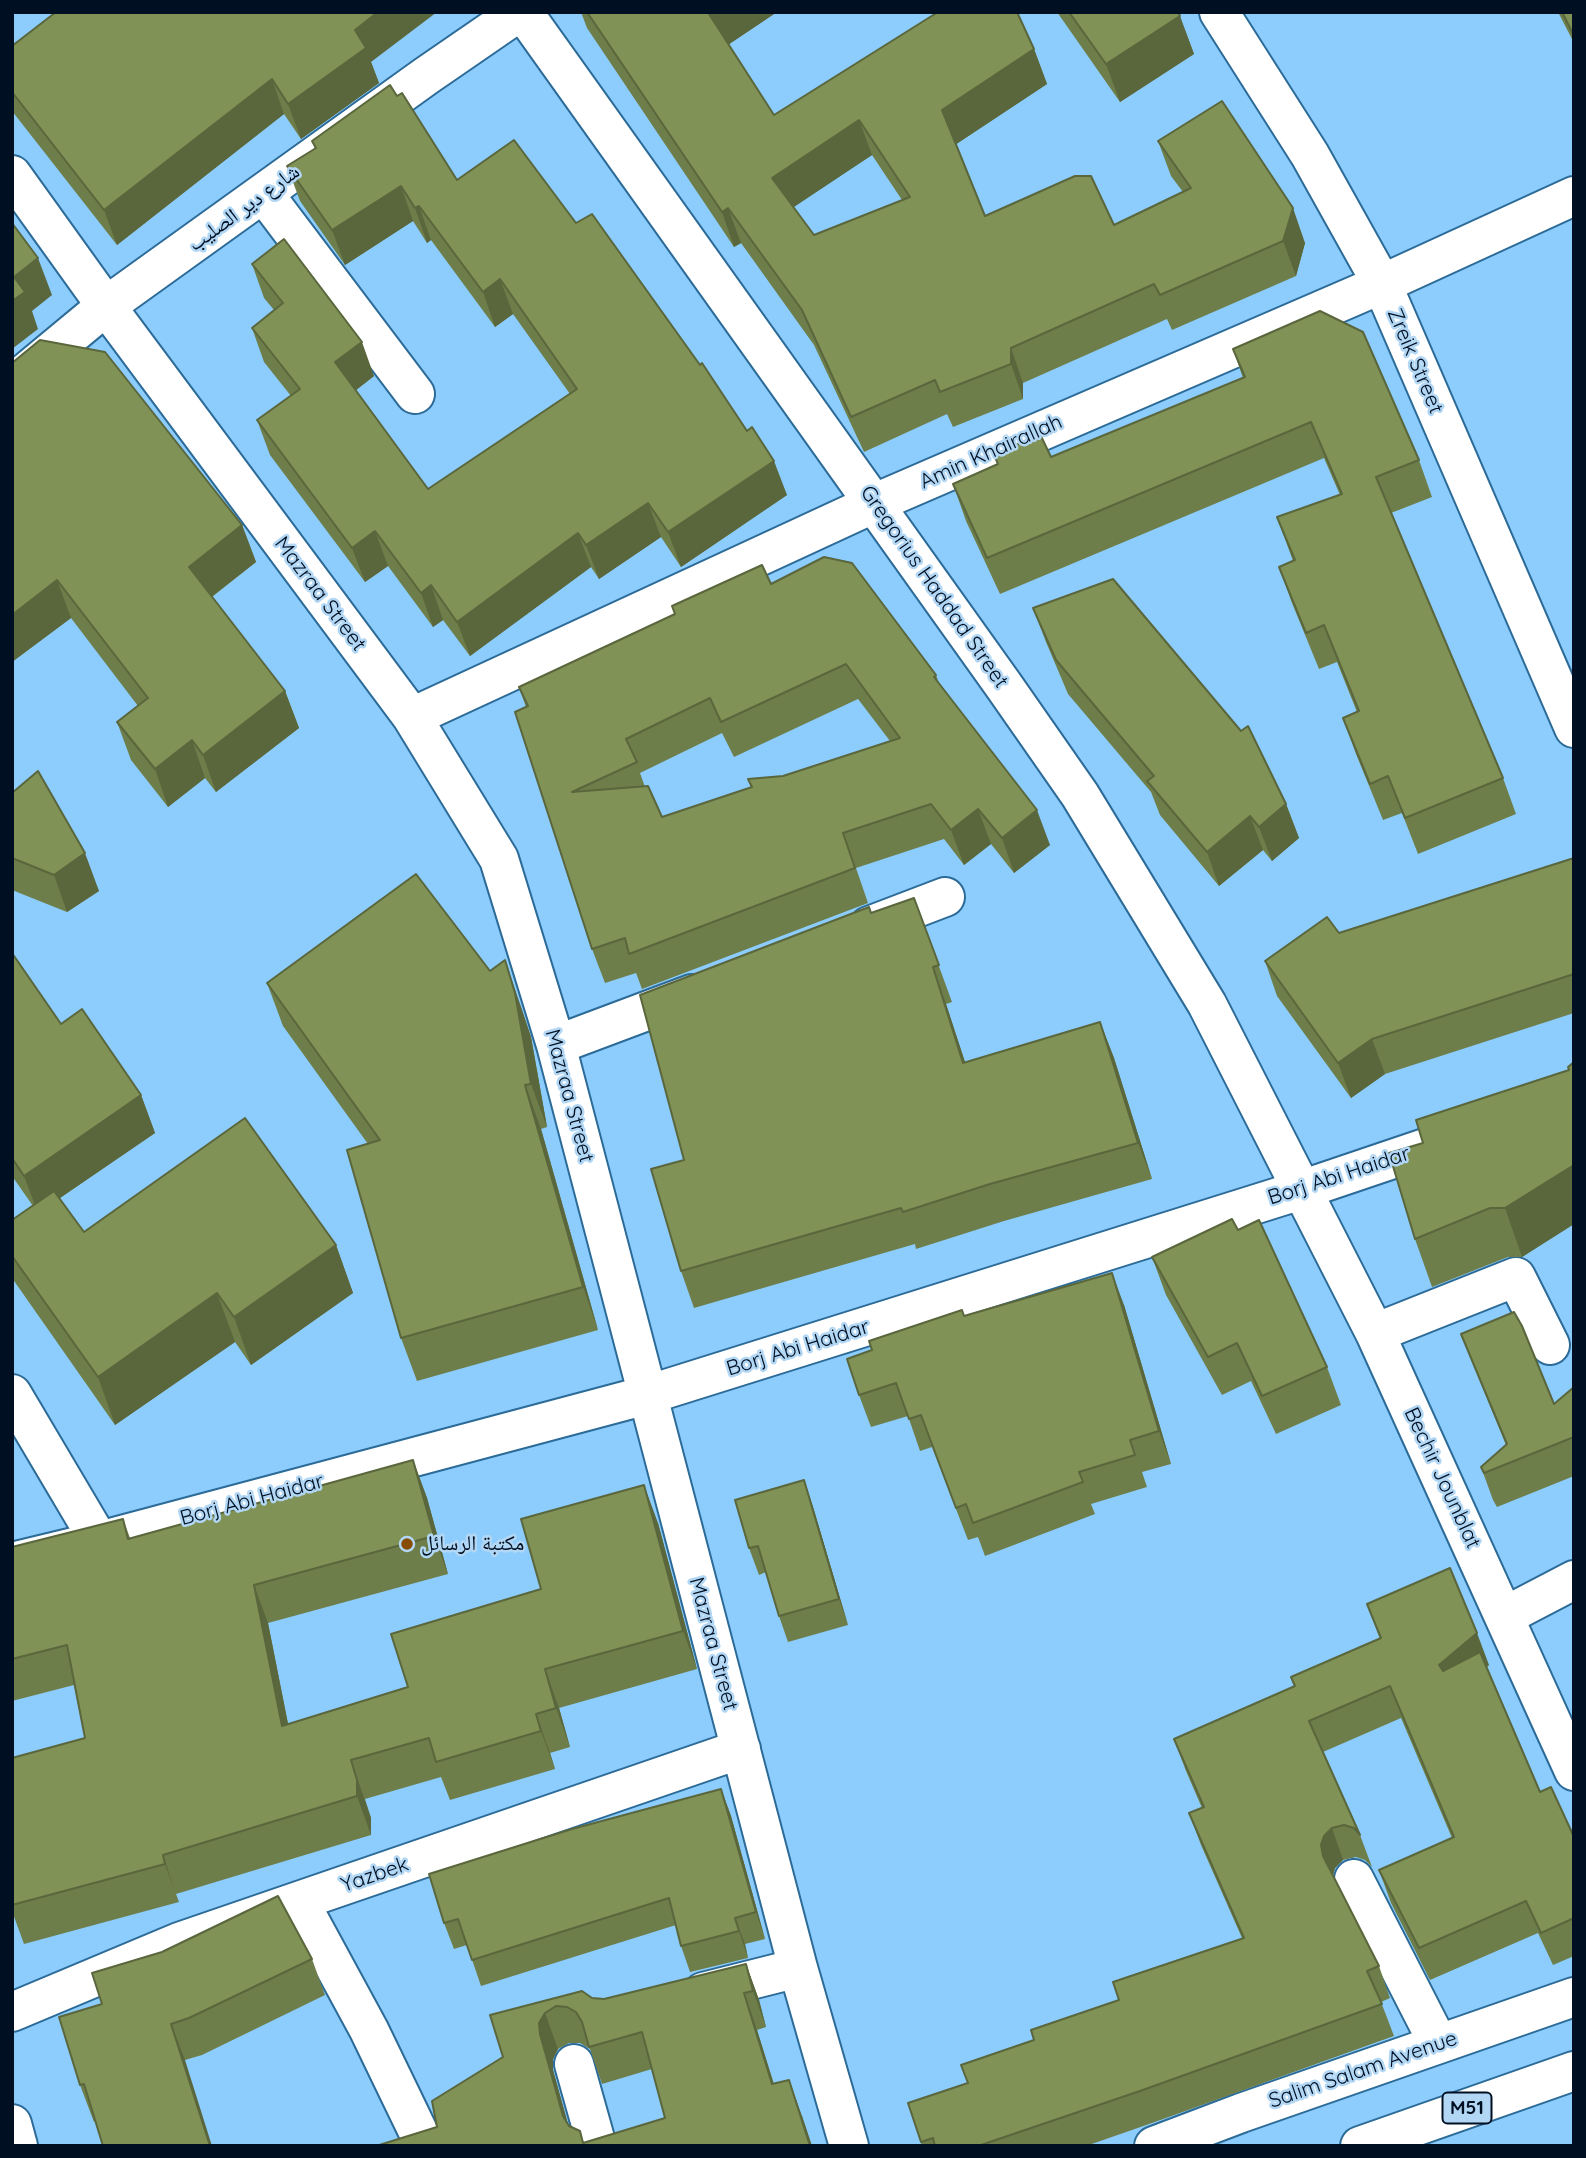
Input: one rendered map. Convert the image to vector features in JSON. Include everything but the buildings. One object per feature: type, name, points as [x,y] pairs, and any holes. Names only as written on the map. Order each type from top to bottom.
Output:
[{"type":"main road","name":"شارع دير الصليب","points":[[12,384],[106,306],[426,76],[521,12]]},
{"type":"main road","name":"Gregorius Haddad Street","points":[[521,12],[875,503],[1080,795],[1206,1004],[1301,1189]]},
{"type":"main road","name":"Zreik Street","points":[[1219,12],[1310,155],[1382,284],[1574,728]]},
{"type":"main road","name":"Mazraa Street","points":[[12,175],[106,306],[412,717],[499,859],[556,1045],[798,1968],[849,2146]]},
{"type":"main road","points":[[264,194],[415,394]]},
{"type":"main road","name":"Amin Khairallah","points":[[412,717],[875,503],[1382,284],[1574,196]]},
{"type":"main road","points":[[842,937],[946,897]]},
{"type":"main road","points":[[556,1045],[725,981]]},
{"type":"main road","name":"Borj Abi Haidar","points":[[12,1562],[647,1395],[1470,1133]]},
{"type":"main road","name":"Bechir Jounblat","points":[[1301,1189],[1375,1334],[1574,1771]]},
{"type":"main road","points":[[1375,1334],[1516,1276],[1550,1345]]},
{"type":"main road","points":[[12,1394],[99,1541]]},
{"type":"main road","points":[[1505,1616],[1574,1580]]},
{"type":"main road","name":"Yazbek","points":[[12,2012],[179,1942],[741,1749]]},
{"type":"main road","points":[[1354,1879],[1438,2043]]},
{"type":"main road","points":[[299,1901],[369,2030],[425,2146]]},
{"type":"main road","points":[[665,2001],[798,1968]]},
{"type":"main road","name":"Salim Salam Avenue","points":[[1154,2146],[1438,2043],[1574,1997]]},
{"type":"main road","points":[[574,2064],[597,2146]]},
{"type":"main road","name":"M51","points":[[1360,2146],[1574,2071]]},
{"type":"main road","points":[[12,2124],[18,2146]]},
{"type":"place","name":"مكتبة الرسائل","points":[[407,1544]]}]
